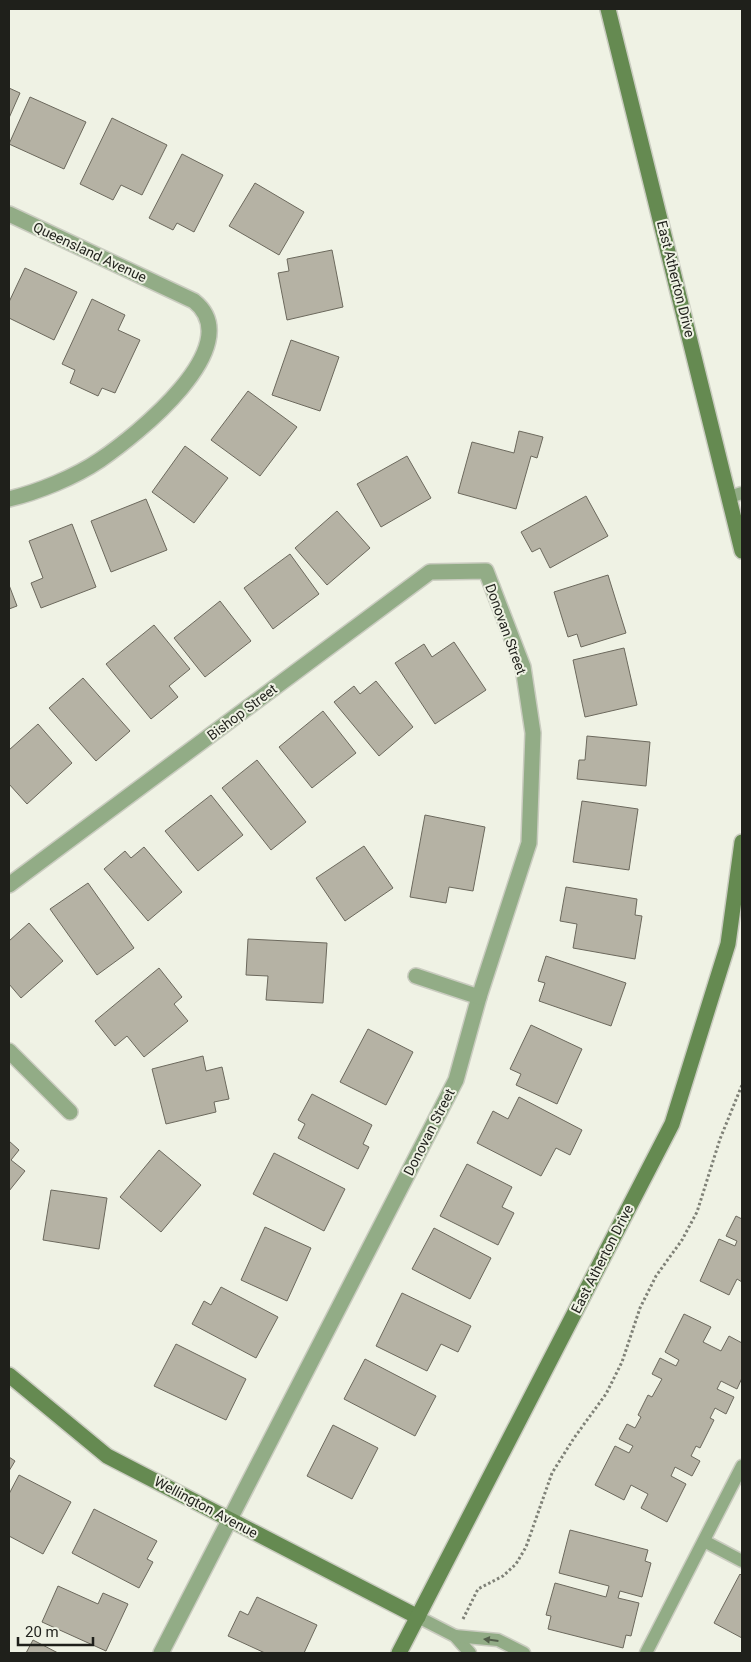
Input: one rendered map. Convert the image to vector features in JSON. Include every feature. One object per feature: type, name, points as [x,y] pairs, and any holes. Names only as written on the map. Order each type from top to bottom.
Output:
[{"type":"street","name":"East Atherton Drive","points":[[608,9],[736,495],[742,550]]},
{"type":"street","name":"Queensland Avenue","points":[[9,214],[194,301],[204,309],[210,328],[204,354],[191,377],[155,417],[98,461],[39,490],[9,499]]},
{"type":"street","name":"Bishop Street","points":[[9,885],[430,572],[486,571]]},
{"type":"street","name":"Donovan Street","points":[[161,1653],[456,1080],[479,997],[529,843],[533,734],[523,667],[486,571]]},
{"type":"street","name":"East Atherton Drive","points":[[399,1653],[672,1124],[728,944],[742,842]]},
{"type":"street","points":[[416,976],[479,997]]},
{"type":"street","points":[[9,1051],[70,1112]]},
{"type":"street","name":"Wellington Avenue","points":[[9,1375],[108,1456],[418,1617]]},
{"type":"lane","points":[[646,1653],[741,1471]]},
{"type":"lane","points":[[704,1542],[742,1561]]},
{"type":"lane","points":[[418,1617],[455,1636],[470,1653]]},
{"type":"lane","points":[[455,1636],[498,1640],[524,1653]]},
{"type":"path","points":[[455,1636],[478,1588],[503,1576],[516,1564],[526,1547],[552,1473],[574,1438],[606,1394],[622,1362],[640,1308],[656,1276],[682,1240],[697,1212],[720,1139],[742,1085]]},
{"type":"building","points":[[9,88],[20,93],[9,118]]},
{"type":"building","points":[[30,97],[86,122],[64,169],[9,144]]},
{"type":"building","points":[[112,118],[167,145],[142,195],[121,185],[113,200],[80,184]]},
{"type":"building","points":[[182,154],[223,175],[194,232],[177,223],[173,230],[149,218]]},
{"type":"building","points":[[255,183],[304,212],[279,255],[229,226]]},
{"type":"building","points":[[332,250],[343,307],[287,320],[278,273],[289,271],[287,259]]},
{"type":"building","points":[[25,268],[77,292],[54,340],[9,318],[9,302]]},
{"type":"building","points":[[92,299],[125,315],[118,330],[140,340],[115,393],[102,388],[98,396],[70,383],[75,370],[62,364]]},
{"type":"building","points":[[291,340],[339,357],[320,411],[272,395]]},
{"type":"building","points":[[248,391],[297,427],[260,476],[211,440]]},
{"type":"building","points":[[519,431],[543,437],[537,458],[531,456],[516,509],[458,493],[472,442],[514,453]]},
{"type":"building","points":[[185,446],[228,478],[194,523],[152,492]]},
{"type":"building","points":[[407,456],[431,498],[381,527],[357,484]]},
{"type":"building","points":[[586,496],[608,536],[550,568],[540,548],[532,552],[521,532]]},
{"type":"building","points":[[146,499],[167,550],[111,572],[91,521]]},
{"type":"building","points":[[337,511],[370,548],[327,585],[295,548]]},
{"type":"building","points":[[72,524],[96,587],[41,608],[31,583],[43,578],[29,541]]},
{"type":"building","points":[[290,554],[319,594],[273,629],[244,588]]},
{"type":"building","points":[[608,575],[626,633],[581,647],[577,634],[568,637],[554,592]]},
{"type":"building","points":[[9,585],[17,606],[9,609]]},
{"type":"building","points":[[220,601],[251,641],[205,677],[174,638]]},
{"type":"building","points":[[154,625],[190,669],[169,686],[178,697],[151,719],[106,664]]},
{"type":"building","points":[[454,642],[486,690],[435,724],[395,663],[424,644],[432,657]]},
{"type":"building","points":[[624,648],[637,705],[585,717],[573,660]]},
{"type":"building","points":[[83,678],[130,731],[96,761],[49,708]]},
{"type":"building","points":[[376,681],[413,727],[379,756],[334,702],[354,686],[360,694]]},
{"type":"building","points":[[323,711],[356,753],[312,788],[279,747]]},
{"type":"building","points":[[38,724],[72,763],[27,804],[9,784],[9,750]]},
{"type":"building","points":[[587,736],[650,742],[646,786],[577,779],[579,760],[585,760]]},
{"type":"building","points":[[257,760],[306,822],[271,850],[222,788]]},
{"type":"building","points":[[211,795],[243,835],[198,871],[165,831]]},
{"type":"building","points":[[582,801],[638,809],[629,870],[573,862]]},
{"type":"building","points":[[425,815],[485,827],[473,891],[449,887],[446,903],[410,897]]},
{"type":"building","points":[[364,846],[393,888],[345,921],[316,878]]},
{"type":"building","points":[[144,847],[182,892],[148,921],[104,869],[125,851],[131,858]]},
{"type":"building","points":[[88,883],[134,948],[97,975],[50,909]]},
{"type":"building","points":[[566,887],[637,899],[635,915],[642,916],[635,959],[573,948],[577,924],[560,921]]},
{"type":"building","points":[[29,923],[63,961],[21,998],[9,984],[9,941]]},
{"type":"building","points":[[248,939],[327,943],[323,1003],[266,1000],[268,976],[246,975]]},
{"type":"building","points":[[546,956],[626,983],[611,1026],[539,1001],[545,983],[538,981]]},
{"type":"building","points":[[159,968],[182,997],[174,1004],[188,1021],[144,1057],[127,1036],[115,1046],[95,1021]]},
{"type":"building","points":[[531,1025],[582,1049],[557,1104],[516,1085],[521,1074],[510,1069]]},
{"type":"building","points":[[368,1029],[413,1052],[386,1105],[340,1082]]},
{"type":"building","points":[[203,1056],[206,1071],[222,1067],[229,1099],[214,1102],[216,1112],[166,1124],[152,1069]]},
{"type":"building","points":[[312,1094],[372,1125],[363,1144],[369,1147],[358,1169],[298,1138],[305,1124],[298,1120]]},
{"type":"building","points":[[519,1097],[582,1130],[570,1155],[556,1148],[541,1176],[477,1143],[493,1111],[508,1119]]},
{"type":"building","points":[[9,1141],[19,1150],[11,1160],[25,1171],[9,1191]]},
{"type":"building","points":[[159,1150],[201,1185],[161,1232],[120,1197]]},
{"type":"building","points":[[274,1153],[345,1189],[324,1231],[253,1194]]},
{"type":"building","points":[[467,1164],[512,1187],[502,1207],[514,1213],[498,1245],[440,1216]]},
{"type":"building","points":[[51,1190],[107,1198],[99,1249],[43,1240]]},
{"type":"building","points":[[736,1216],[742,1219],[742,1282],[737,1279],[729,1295],[700,1281],[719,1239],[735,1246],[737,1241],[726,1236]]},
{"type":"building","points":[[265,1227],[311,1248],[287,1301],[241,1280]]},
{"type":"building","points":[[434,1228],[491,1258],[470,1299],[412,1269]]},
{"type":"building","points":[[221,1287],[278,1317],[256,1358],[192,1324],[204,1301],[211,1305]]},
{"type":"building","points":[[402,1293],[471,1326],[458,1352],[441,1344],[427,1371],[376,1346]]},
{"type":"building","points":[[684,1314],[711,1327],[703,1342],[721,1351],[729,1336],[742,1343],[742,1378],[737,1389],[721,1381],[717,1389],[734,1397],[726,1414],[715,1408],[710,1418],[714,1420],[700,1448],[696,1446],[691,1456],[700,1461],[692,1476],[675,1467],[671,1476],[686,1484],[667,1522],[641,1508],[648,1494],[631,1485],[624,1500],[595,1485],[615,1446],[629,1453],[633,1446],[619,1439],[627,1424],[635,1428],[641,1417],[638,1415],[648,1395],[652,1397],[662,1379],[652,1374],[660,1358],[676,1366],[679,1360],[665,1352]]},
{"type":"building","points":[[176,1344],[246,1379],[226,1420],[154,1386]]},
{"type":"building","points":[[365,1359],[436,1396],[415,1436],[344,1399]]},
{"type":"building","points":[[333,1425],[378,1448],[352,1499],[307,1476]]},
{"type":"building","points":[[9,1457],[15,1461],[9,1471]]},
{"type":"building","points":[[19,1475],[71,1502],[43,1554],[9,1536],[9,1494]]},
{"type":"building","points":[[94,1509],[157,1541],[147,1559],[153,1562],[139,1588],[72,1553]]},
{"type":"building","points":[[570,1530],[648,1550],[645,1561],[651,1563],[642,1597],[620,1591],[618,1598],[639,1603],[631,1636],[626,1635],[623,1648],[548,1629],[551,1616],[546,1615],[555,1583],[606,1597],[609,1586],[559,1573]]},
{"type":"building","points":[[740,1574],[742,1576],[742,1638],[714,1623]]},
{"type":"building","points":[[58,1586],[98,1604],[103,1593],[128,1604],[106,1651],[42,1622]]},
{"type":"building","points":[[257,1597],[317,1625],[304,1653],[265,1653],[228,1636],[240,1611],[248,1615]]},
{"type":"building","points":[[33,1640],[58,1653],[26,1653]]}]
